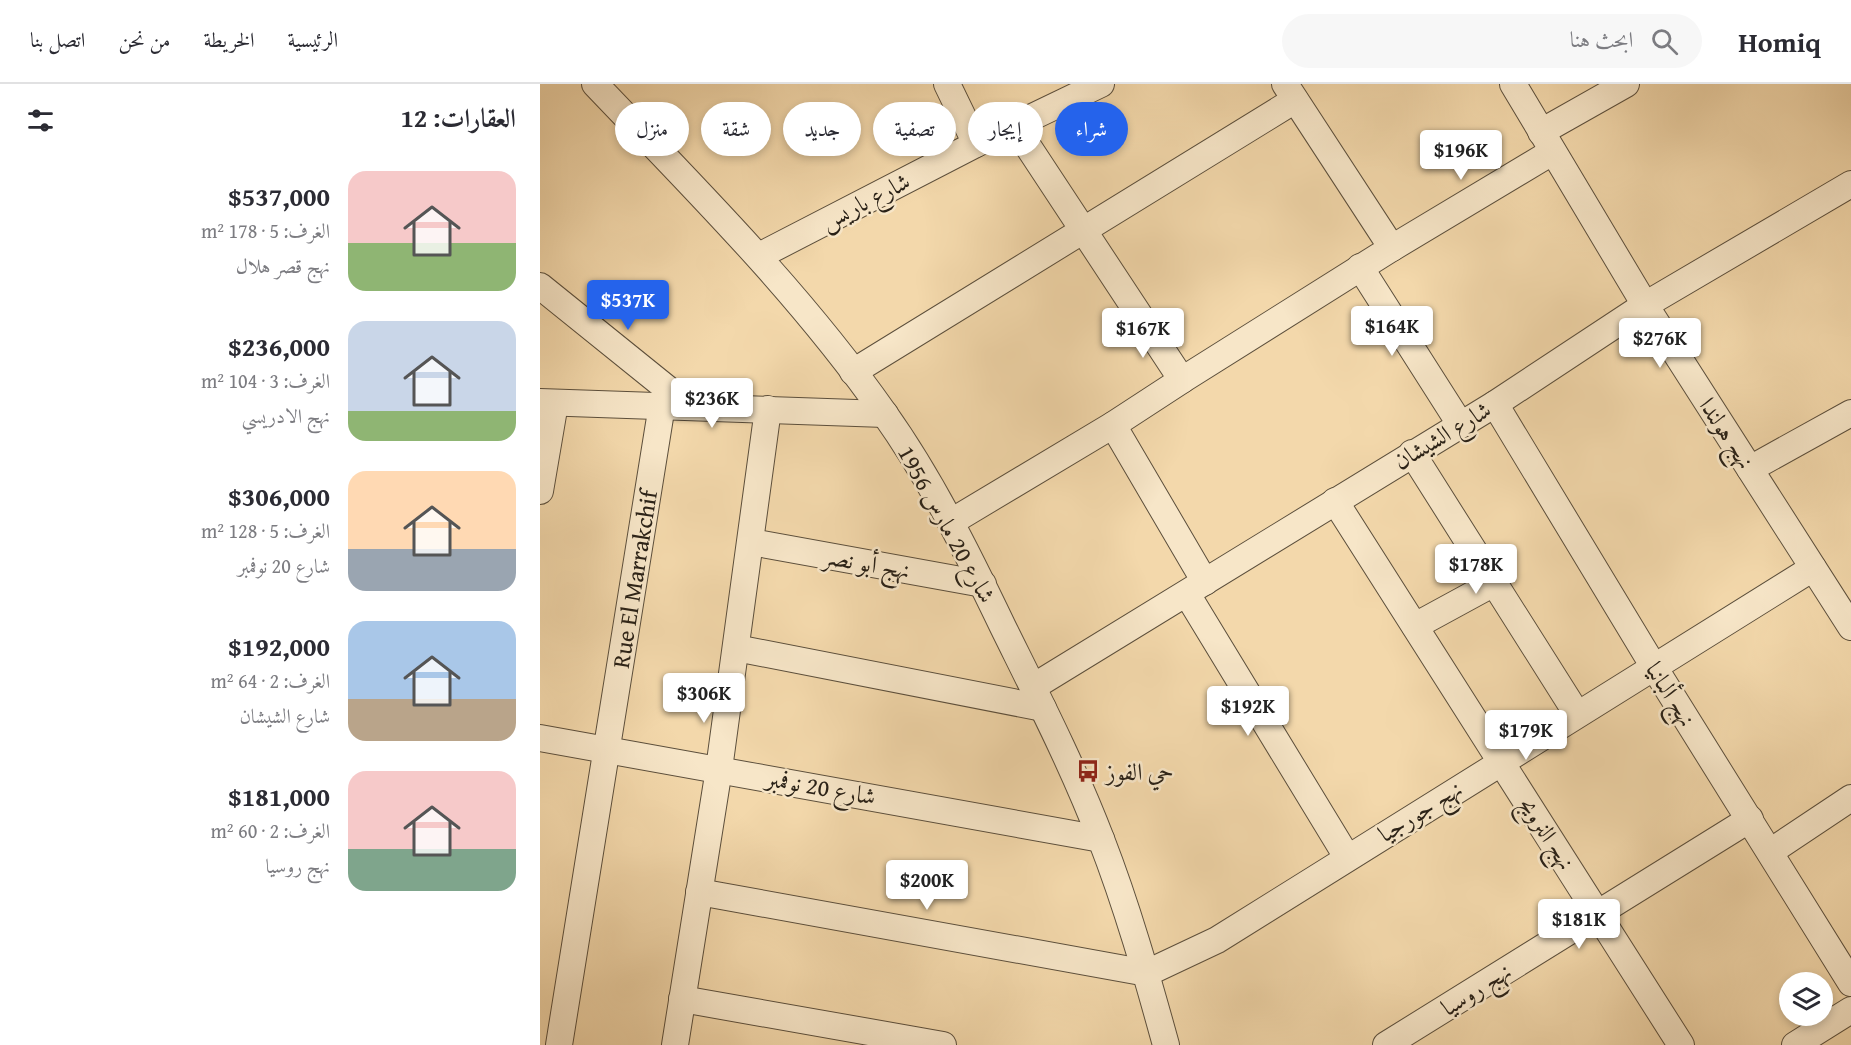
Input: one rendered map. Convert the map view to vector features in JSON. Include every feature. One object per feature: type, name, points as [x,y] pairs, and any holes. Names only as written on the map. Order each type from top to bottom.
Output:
[{"type":"street","name":"شارع 20 مارس 1956","points":[[595,84],[759,256],[810,315],[885,414],[951,522],[1038,697],[1101,838],[1147,973],[1166,1045]]},
{"type":"street","points":[[947,84],[968,127]]},
{"type":"street","name":"شارع باريس","points":[[1043,111],[1101,84]]},
{"type":"street","name":"نهج هولندا","points":[[1513,84],[1645,305],[1851,627]]},
{"type":"street","points":[[951,522],[1113,425],[1392,248],[1626,84]]},
{"type":"street","points":[[852,372],[1084,231],[1290,92],[1392,248]]},
{"type":"street","name":"شارع باريس","points":[[759,256],[968,148]]},
{"type":"street","points":[[1034,156],[1182,380]]},
{"type":"street","name":"شارع الشيشان","points":[[1038,697],[1196,588],[1495,404],[1645,305],[1851,184]]},
{"type":"street","points":[[1360,267],[1460,424]]},
{"type":"street","points":[[540,286],[690,407]]},
{"type":"street","points":[[540,491],[548,403],[885,414]]},
{"type":"street","name":"نهج ألبانيا","points":[[1495,404],[1654,668],[1848,971]]},
{"type":"street","name":"Rue El Marrakchif","points":[[559,1045],[662,405]]},
{"type":"street","points":[[675,1045],[719,769],[768,409]]},
{"type":"street","points":[[1750,468],[1851,413]]},
{"type":"street","points":[[1113,425],[1196,588],[1347,857]]},
{"type":"street","points":[[1412,453],[1577,714]]},
{"type":"street","name":"نهج النرويج","points":[[1335,501],[1681,1045]]},
{"type":"street","name":"نهج أبو نصر","points":[[750,542],[982,584]]},
{"type":"street","name":"نهج جورجيا","points":[[1147,973],[1216,940],[1500,761],[1814,568]]},
{"type":"street","points":[[1415,626],[1494,583]]},
{"type":"street","points":[[736,648],[1038,697]]},
{"type":"street","name":"شارع 20 نوفمبر","points":[[540,738],[1101,838]]},
{"type":"street","points":[[1770,852],[1851,798]]},
{"type":"street","name":"نهج روسيا","points":[[1386,1045],[1750,819]]},
{"type":"street","points":[[699,892],[1147,973]]},
{"type":"street","points":[[682,999],[943,1045]]},
{"type":"street","points":[[1795,1045],[1851,1010]]},
{"type":"place","name":"حي الفوز","points":[[1088,771]]}]
